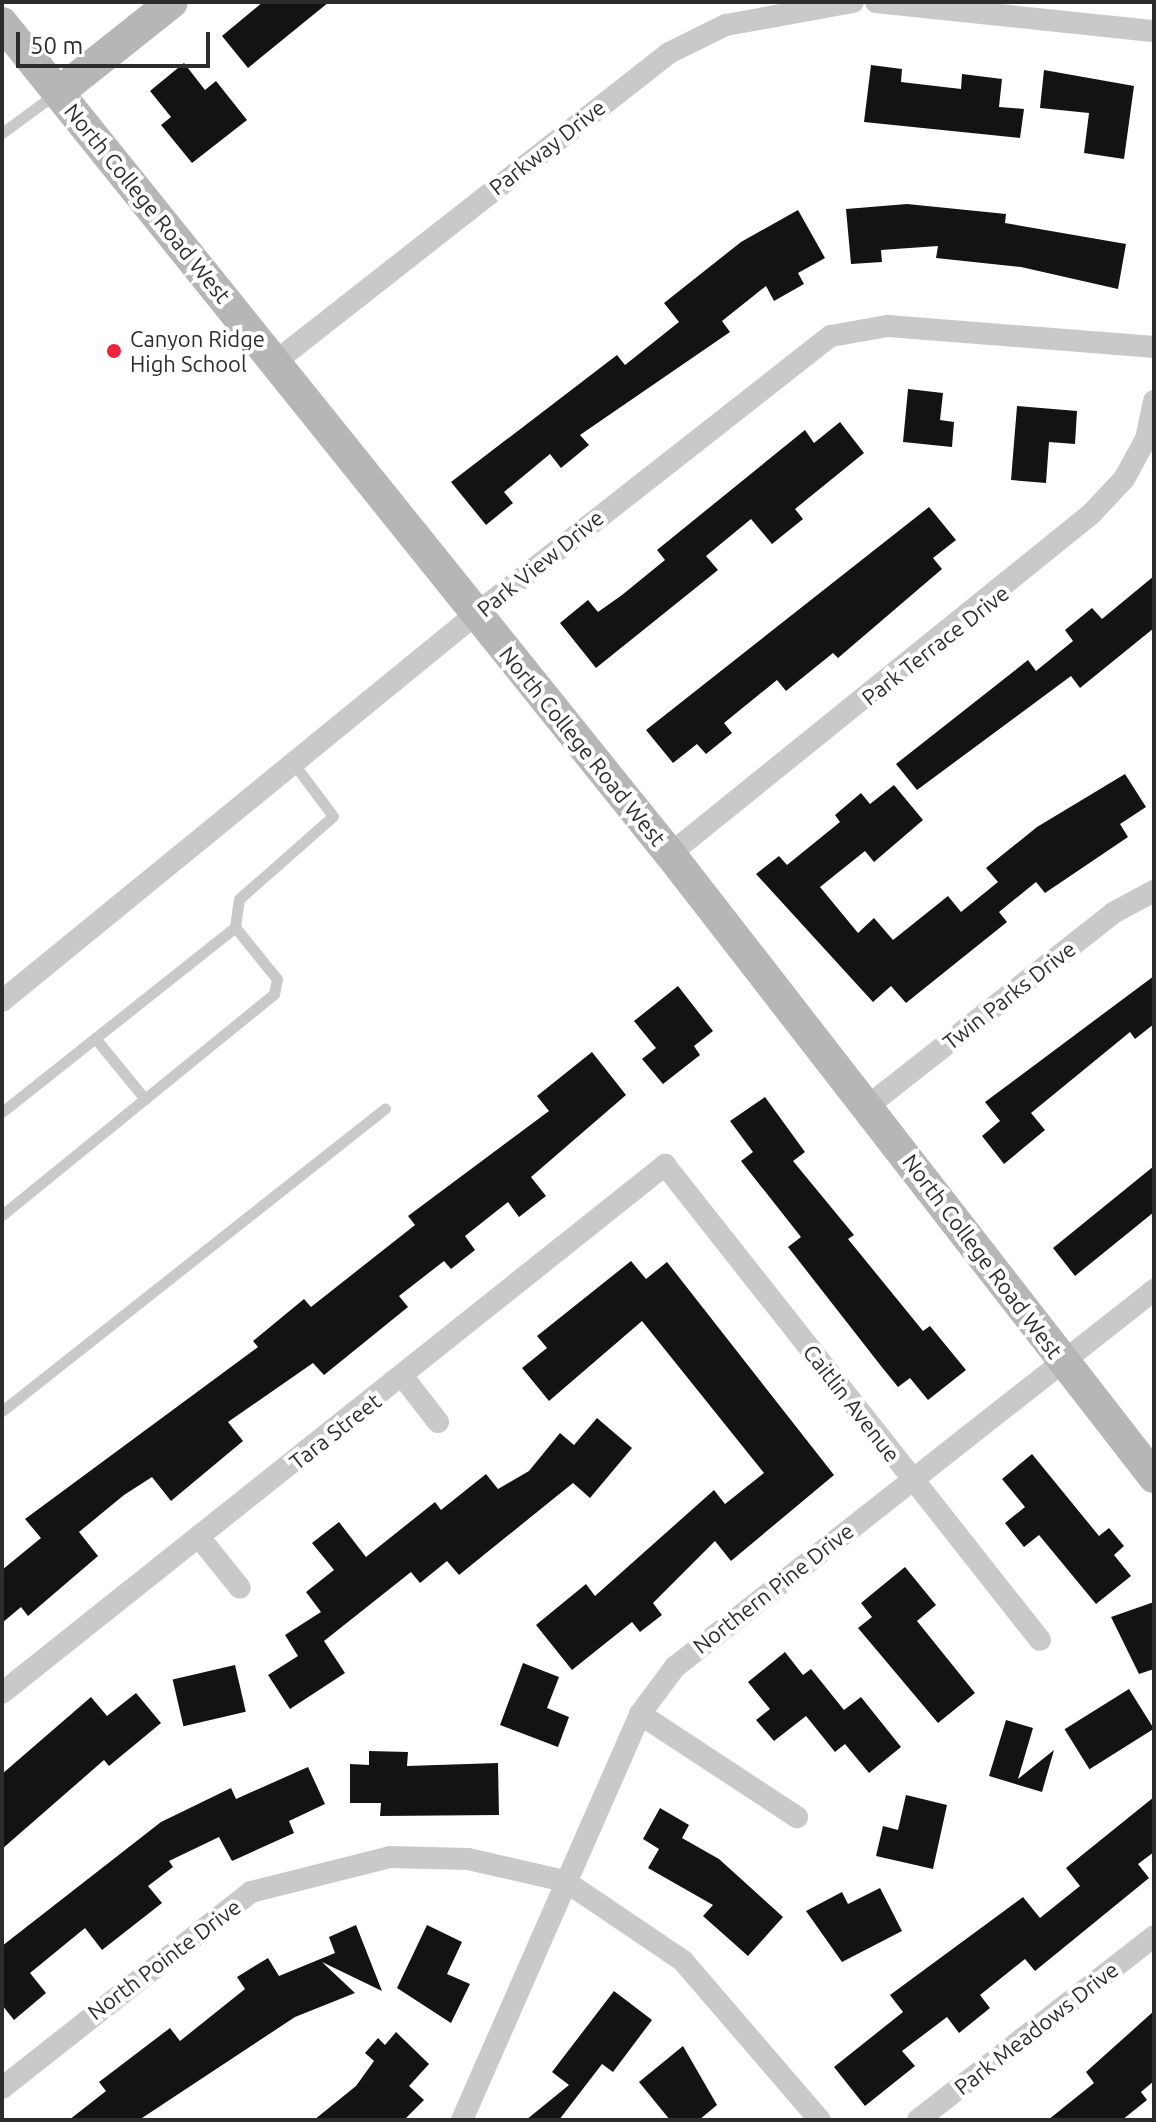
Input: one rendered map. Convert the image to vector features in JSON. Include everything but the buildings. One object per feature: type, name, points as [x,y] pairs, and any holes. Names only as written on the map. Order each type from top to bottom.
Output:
[{"type":"street","points":[[59,92],[172,2]]},
{"type":"street","name":"Parkway Drive","points":[[275,362],[669,53],[726,25],[853,2]]},
{"type":"street","points":[[876,2],[1154,31]]},
{"type":"street","name":"North College Road West","points":[[2,23],[670,854],[1154,1477]]},
{"type":"street","name":"Park View Drive","points":[[2,1001],[476,614],[831,336],[888,326],[1154,347]]},
{"type":"street","name":"Park Terrace Drive","points":[[670,854],[1091,514],[1124,479],[1146,439],[1154,401]]},
{"type":"street","name":"Twin Parks Drive","points":[[868,1106],[1113,913],[1154,891]]},
{"type":"street","name":"Tara Street","points":[[2,1693],[403,1377],[665,1165]]},
{"type":"street","name":"Caitlin Avenue","points":[[665,1165],[1040,1640]]},
{"type":"street","name":"Northern Pine Drive","points":[[462,2120],[640,1714],[704,1639],[1154,1290]]},
{"type":"street","points":[[403,1377],[438,1422]]},
{"type":"street","points":[[199,1537],[240,1588]]},
{"type":"street","points":[[640,1714],[797,1817]]},
{"type":"street","name":"North Pointe Drive","points":[[4,2083],[251,1892],[390,1857],[468,1859],[565,1881],[683,1961],[820,2120]]},
{"type":"street","name":"Park Meadows Drive","points":[[918,2120],[1154,1936]]},
{"type":"lane","points":[[2,133],[59,92]]},
{"type":"lane","points":[[2,1112],[235,927],[239,899],[333,816],[293,763]]},
{"type":"lane","points":[[2,1215],[280,988],[235,927]]},
{"type":"lane","points":[[95,1038],[145,1099]]},
{"type":"lane","points":[[3,1414],[385,1108]]},
{"type":"place","name":"Canyon Ridge High School","points":[[114,351]]}]
